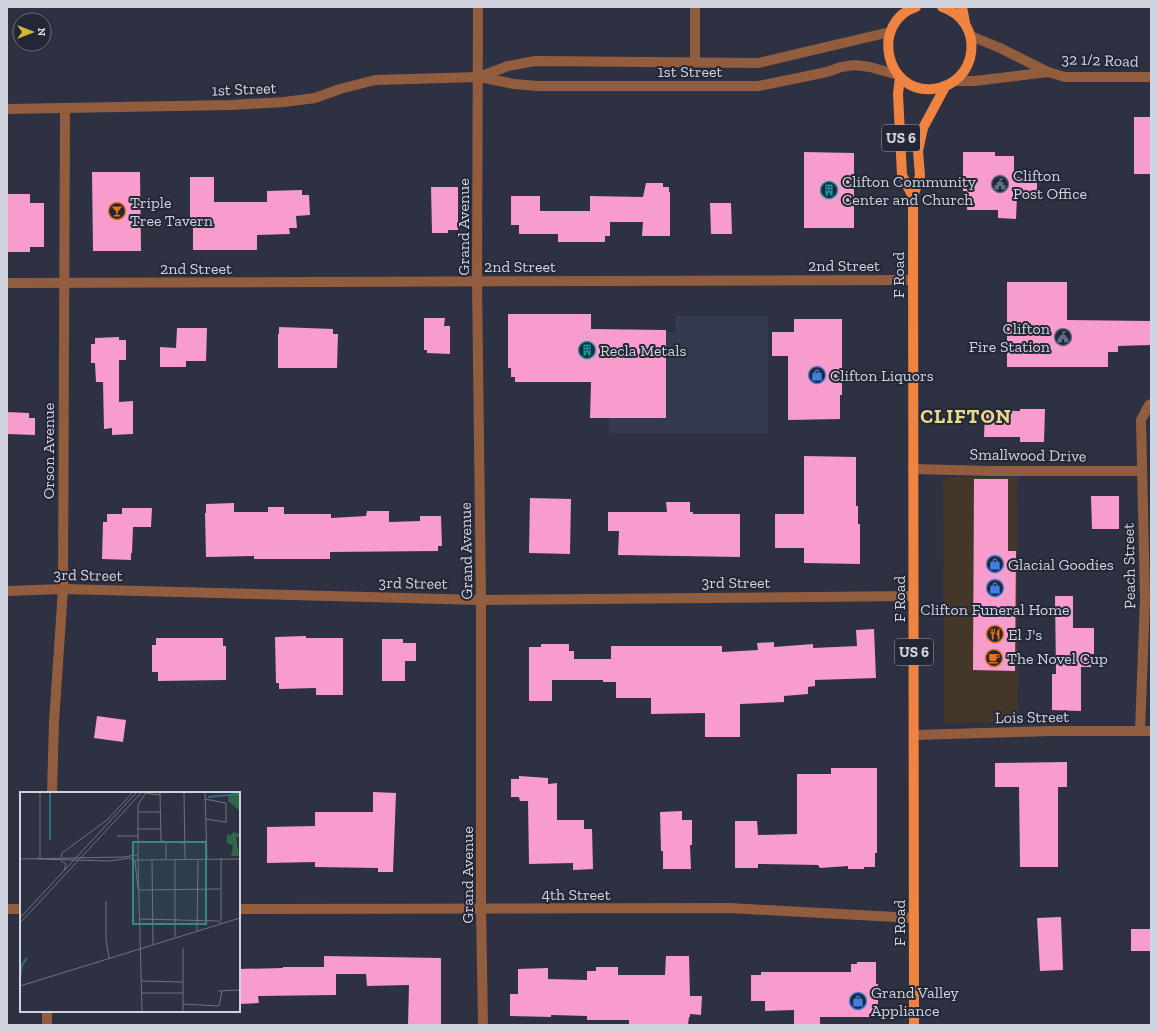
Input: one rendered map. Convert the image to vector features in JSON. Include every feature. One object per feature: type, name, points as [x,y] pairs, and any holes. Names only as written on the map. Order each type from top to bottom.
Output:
[{"type":"main road","points":[[916,7],[906,10],[896,22],[890,32],[888,44],[889,56],[893,68],[899,76],[910,84],[921,89],[945,87],[956,80],[964,71],[970,60],[972,48],[971,36],[966,25],[962,7]]},
{"type":"main road","points":[[942,7],[949,9],[959,16],[966,25]]},
{"type":"main road","name":"F Road","points":[[899,76],[898,94],[902,175],[914,197]]},
{"type":"main road","name":"F Road","points":[[914,1025],[914,197],[920,176],[918,151],[924,128],[945,87]]},
{"type":"street","name":"Grand Avenue","points":[[478,7],[479,77],[477,281],[481,600],[481,910],[483,1025]]},
{"type":"street","points":[[695,7],[695,62]]},
{"type":"street","name":"1st Street","points":[[479,77],[508,66],[535,61],[758,62],[890,32]]},
{"type":"street","name":"32 1/2 Road","points":[[971,36],[1000,48],[1048,72],[1065,77],[1151,77]]},
{"type":"street","name":"1st Street","points":[[7,109],[231,105],[284,102],[315,98],[340,89],[375,80],[479,77],[514,84],[538,86],[759,86],[827,72],[841,67],[855,66],[870,67],[899,76]]},
{"type":"street","name":"32 1/2 Road","points":[[956,80],[975,81],[1048,72]]},
{"type":"street","name":"Orson Avenue","points":[[52,792],[54,722],[63,589],[65,108]]},
{"type":"street","name":"2nd Street","points":[[7,283],[914,280]]},
{"type":"street","name":"Peach Street","points":[[1140,731],[1145,599],[1141,420],[1151,404]]},
{"type":"street","name":"Smallwood Drive","points":[[914,469],[991,471],[1142,471]]},
{"type":"street","name":"3rd Street","points":[[7,591],[63,589],[481,600],[914,596]]},
{"type":"street","name":"Lois Street","points":[[914,735],[1151,730]]},
{"type":"street","name":"4th Street","points":[[240,909],[481,910],[729,908],[914,918]]},
{"type":"street","points":[[7,909],[20,909]]},
{"type":"street","points":[[47,1012],[47,1025]]},
{"type":"shaded area","points":[[675,316],[768,316],[768,433],[609,433],[609,418],[666,418],[666,332],[675,332]]},
{"type":"shaded area","points":[[950,477],[1017,477],[1018,722],[944,723],[943,480]]},
{"type":"building","points":[[1134,117],[1151,117],[1151,174],[1134,174]]},
{"type":"building","name":"Clifton Community Center and Church","points":[[804,152],[854,153],[854,228],[804,228]]},
{"type":"building","name":"Clifton Post Office","points":[[963,152],[995,152],[995,156],[1014,156],[1014,177],[1037,177],[1037,196],[1017,196],[1016,219],[998,218],[998,210],[967,210],[967,191],[963,191]]},
{"type":"building","name":"Triple Tree Tavern","points":[[92,172],[140,172],[141,251],[93,251]]},
{"type":"building","points":[[190,177],[214,177],[214,202],[267,202],[267,191],[302,190],[302,195],[309,195],[310,215],[296,216],[297,228],[289,228],[290,234],[257,235],[257,250],[193,250],[193,221],[190,221]]},
{"type":"building","points":[[646,183],[663,183],[663,187],[669,187],[670,236],[642,236],[643,222],[610,222],[610,236],[605,236],[605,242],[558,242],[558,234],[519,234],[519,225],[511,225],[511,196],[540,196],[540,211],[590,211],[590,196],[643,197]]},
{"type":"building","points":[[431,187],[458,187],[458,230],[448,230],[448,233],[432,233]]},
{"type":"building","points":[[7,194],[30,194],[30,203],[44,203],[44,247],[30,247],[30,252],[7,252]]},
{"type":"building","points":[[710,203],[731,203],[732,234],[711,234]]},
{"type":"building","name":"Clifton Fire Station","points":[[1007,282],[1067,282],[1067,320],[1151,321],[1151,345],[1118,346],[1118,352],[1108,352],[1108,367],[1007,367]]},
{"type":"building","name":"Recla Metals","points":[[508,314],[591,314],[591,329],[666,330],[666,418],[590,418],[591,382],[515,382],[515,377],[511,377],[511,368],[508,368]]},
{"type":"building","points":[[424,318],[445,318],[444,326],[450,326],[450,354],[427,353],[427,350],[424,350]]},
{"type":"building","name":"Clifton Liquors","points":[[794,319],[842,319],[842,395],[840,395],[840,419],[788,420],[788,356],[772,356],[772,332],[794,332]]},
{"type":"building","points":[[279,327],[333,329],[333,334],[338,334],[337,368],[278,368]]},
{"type":"building","points":[[177,328],[207,328],[206,361],[186,361],[186,367],[160,367],[160,347],[176,348]]},
{"type":"building","points":[[119,337],[119,340],[126,340],[126,360],[119,360],[119,402],[133,401],[133,434],[112,435],[112,428],[104,429],[103,382],[96,382],[95,363],[91,363],[91,344],[95,344],[95,338]]},
{"type":"building","points":[[1020,409],[1045,409],[1044,442],[1020,442],[1020,437],[984,437],[985,410],[1020,411]]},
{"type":"building","points":[[7,412],[29,413],[29,418],[35,418],[35,435],[7,434]]},
{"type":"building","points":[[804,456],[856,457],[856,506],[858,506],[858,524],[860,524],[860,564],[804,563],[804,548],[775,548],[775,514],[804,514]]},
{"type":"building","points":[[974,479],[1008,479],[1008,551],[1016,551],[1015,671],[973,670]]},
{"type":"building","points":[[1091,496],[1119,496],[1119,529],[1092,529]]},
{"type":"building","points":[[530,498],[571,499],[570,554],[529,553]]},
{"type":"building","points":[[666,502],[690,502],[690,512],[693,512],[693,514],[740,514],[740,557],[618,555],[619,531],[608,531],[608,512],[667,512]]},
{"type":"building","points":[[234,503],[234,512],[268,512],[268,507],[284,507],[284,514],[331,514],[331,518],[366,516],[367,511],[389,511],[389,522],[420,521],[420,516],[441,516],[442,546],[438,546],[438,551],[330,552],[330,559],[254,559],[254,556],[206,557],[206,504]]},
{"type":"building","points":[[122,508],[152,508],[151,527],[133,527],[131,560],[102,559],[103,522],[107,522],[107,514],[122,514]]},
{"type":"building","points":[[1055,596],[1073,596],[1073,628],[1094,628],[1094,654],[1091,654],[1091,667],[1081,667],[1081,711],[1052,710],[1052,674],[1056,674]]},
{"type":"building","points":[[874,629],[876,678],[815,680],[815,686],[808,687],[808,694],[784,696],[784,702],[740,704],[740,737],[705,737],[705,713],[651,714],[651,698],[616,698],[616,682],[603,682],[603,680],[552,680],[552,701],[529,701],[529,647],[541,647],[541,644],[569,644],[569,651],[574,651],[574,659],[611,659],[611,646],[722,646],[722,652],[758,650],[757,643],[774,642],[774,647],[813,644],[813,648],[857,646],[856,630]]},
{"type":"building","points":[[306,636],[306,638],[343,638],[343,695],[316,695],[316,688],[279,689],[279,683],[276,683],[275,637]]},
{"type":"building","points":[[156,638],[223,638],[223,646],[226,646],[226,680],[158,681],[158,672],[152,672],[152,645],[156,645]]},
{"type":"building","points":[[382,639],[403,639],[403,643],[416,643],[416,661],[405,661],[405,681],[382,681]]},
{"type":"building","points":[[97,716],[126,720],[123,742],[94,738]]},
{"type":"building","points":[[1067,762],[1067,787],[1058,787],[1058,867],[1020,867],[1019,787],[995,787],[995,763]]},
{"type":"building","points":[[831,768],[877,768],[877,853],[875,853],[875,867],[848,869],[848,866],[820,868],[818,865],[758,864],[758,868],[735,868],[735,821],[757,821],[758,835],[797,834],[797,774],[831,774]]},
{"type":"building","points":[[519,776],[548,778],[548,784],[557,783],[557,820],[584,820],[584,829],[592,829],[593,869],[573,870],[573,863],[529,864],[528,801],[520,801],[519,797],[511,797],[511,779],[519,779]]},
{"type":"building","points":[[373,792],[396,793],[393,872],[378,872],[378,868],[315,867],[315,862],[267,863],[267,827],[315,826],[315,812],[373,812]]},
{"type":"building","points":[[682,811],[682,820],[692,820],[692,845],[690,845],[691,869],[663,869],[660,812]]},
{"type":"building","points":[[1061,917],[1063,970],[1040,971],[1037,918]]},
{"type":"building","points":[[1131,929],[1151,929],[1151,951],[1131,951]]},
{"type":"building","points":[[324,956],[441,958],[441,1025],[408,1025],[409,985],[367,986],[366,974],[336,974],[336,995],[258,996],[259,1003],[240,1004],[240,969],[324,967]]},
{"type":"building","points":[[666,956],[689,956],[690,996],[702,996],[701,1015],[690,1014],[688,1025],[629,1025],[629,1020],[587,1020],[587,1016],[510,1016],[510,994],[518,994],[518,969],[548,968],[548,979],[587,980],[587,971],[596,971],[596,967],[618,967],[618,975],[665,975]]},
{"type":"building","points":[[857,962],[876,962],[878,1017],[820,1017],[820,1024],[794,1024],[794,1010],[765,1011],[765,1001],[751,1001],[751,975],[761,975],[761,972],[851,972],[851,964],[857,964]]},
{"type":"place","name":"Clifton Post Office","points":[[1000,184]]},
{"type":"place","name":"Clifton Community Center and Church","points":[[829,190]]},
{"type":"place","name":"Triple Tree Tavern","points":[[117,211]]},
{"type":"place","name":"Clifton Fire Station","points":[[1063,337]]},
{"type":"place","name":"Recla Metals","points":[[587,350]]},
{"type":"place","name":"Clifton Liquors","points":[[817,375]]},
{"type":"place","name":"Glacial Goodies","points":[[995,564]]},
{"type":"place","name":"Clifton Funeral Home","points":[[995,588]]},
{"type":"place","name":"El J's","points":[[995,634]]},
{"type":"place","name":"The Novel Cup","points":[[994,658]]},
{"type":"place","name":"Grand Valley Appliance","points":[[858,1001]]},
{"type":"district","name":"CLIFTON","points":[[966,416]]}]
